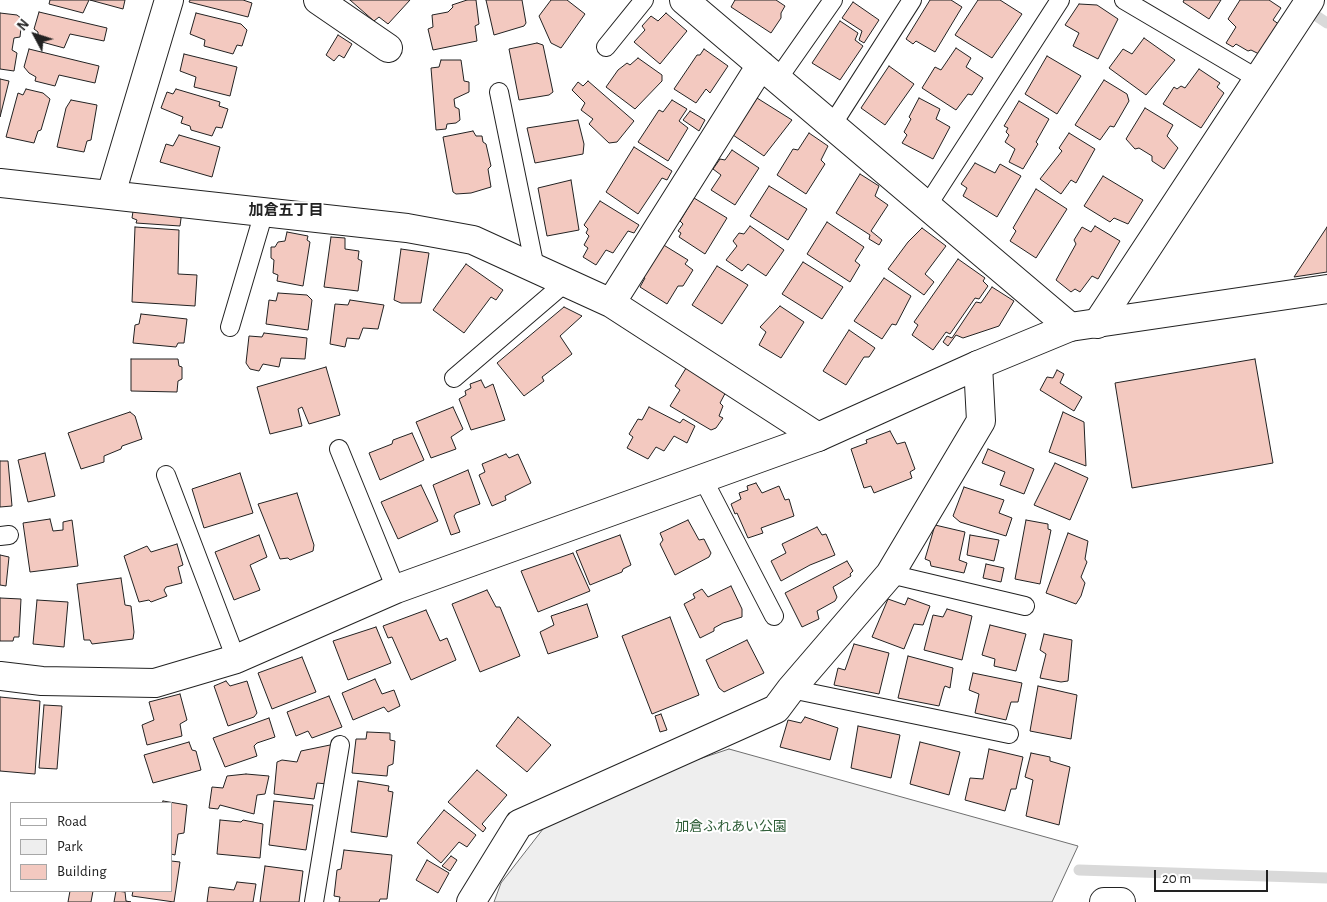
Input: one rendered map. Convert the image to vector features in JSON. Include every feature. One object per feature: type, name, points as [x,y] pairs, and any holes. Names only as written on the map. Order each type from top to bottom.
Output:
[{"type":"street","points":[[111,194],[169,0]]},
{"type":"street","points":[[318,0],[388,48]]},
{"type":"street","points":[[684,0],[1070,328]]},
{"type":"street","points":[[1097,324],[1310,0]]},
{"type":"street","points":[[611,303],[769,73]]},
{"type":"street","points":[[0,183],[407,228],[473,240],[611,303],[818,437]]},
{"type":"street","points":[[0,676],[42,681],[155,683],[236,660],[396,589],[818,437],[978,365],[1070,328],[1327,289]]},
{"type":"street","points":[[471,902],[520,824],[776,710],[791,689],[890,574],[981,421],[978,365]]},
{"type":"street","points":[[1104,902],[1121,902]]},
{"type":"lane","points":[[606,47],[644,0]]},
{"type":"lane","points":[[769,73],[833,0]]},
{"type":"lane","points":[[832,125],[912,0]]},
{"type":"lane","points":[[926,206],[1060,0]]},
{"type":"lane","points":[[1124,0],[1258,79]]},
{"type":"lane","points":[[499,92],[535,268]]},
{"type":"lane","points":[[230,327],[264,212]]},
{"type":"lane","points":[[454,378],[566,282]]},
{"type":"lane","points":[[339,449],[396,589]]},
{"type":"lane","points":[[166,475],[236,660]]},
{"type":"lane","points":[[703,479],[774,616]]},
{"type":"lane","points":[[890,574],[1025,606]]},
{"type":"lane","points":[[791,689],[1009,734]]},
{"type":"lane","points":[[314,902],[340,745]]},
{"type":"green space","name":"加倉ふれあい公園","points":[[729,749],[1078,846],[1052,902],[494,902],[501,883],[550,820],[639,779]]},
{"type":"building","points":[[50,0],[89,0],[83,13],[49,4]]},
{"type":"building","points":[[90,0],[125,0],[123,9]]},
{"type":"building","points":[[190,0],[243,0],[252,3],[248,17],[189,2]]},
{"type":"building","points":[[350,0],[410,0],[388,24],[379,17],[374,21]]},
{"type":"building","points":[[467,0],[476,0],[479,24],[475,26],[477,41],[433,50],[428,29],[433,27],[432,15],[448,12],[453,7],[452,5]]},
{"type":"building","points":[[486,0],[522,0],[526,23],[524,26],[494,35]]},
{"type":"building","points":[[551,0],[567,0],[585,14],[561,48],[551,43],[539,16]]},
{"type":"building","points":[[735,0],[776,0],[785,6],[781,13],[781,18],[771,33],[731,7]]},
{"type":"building","points":[[930,0],[951,0],[962,7],[935,52],[916,41],[913,44],[906,39]]},
{"type":"building","points":[[978,0],[1000,0],[1022,14],[992,58],[955,35]]},
{"type":"building","points":[[1184,0],[1221,0],[1209,19],[1183,2]]},
{"type":"building","points":[[1240,0],[1269,0],[1281,8],[1273,20],[1280,25],[1261,55],[1251,50],[1248,51],[1236,44],[1233,47],[1226,43],[1236,27],[1228,19]]},
{"type":"building","points":[[853,2],[879,20],[864,43],[859,40],[862,31],[842,18]]},
{"type":"building","points":[[1079,4],[1097,5],[1118,19],[1098,59],[1073,46],[1079,33],[1065,25]]},
{"type":"building","points":[[39,12],[107,28],[104,41],[70,34],[64,48],[42,42],[42,37],[38,36],[38,32],[34,29]]},
{"type":"building","points":[[0,13],[17,15],[22,19],[20,37],[14,38],[12,50],[17,53],[14,71],[0,69]]},
{"type":"building","points":[[196,13],[241,24],[247,30],[242,46],[237,45],[233,54],[204,46],[205,40],[190,34]]},
{"type":"building","points":[[666,13],[687,31],[660,64],[634,42],[645,30],[642,26],[651,16],[658,21]]},
{"type":"building","points":[[840,21],[858,33],[855,40],[863,46],[840,80],[812,63]]},
{"type":"building","points":[[338,35],[352,44],[344,58],[339,55],[334,61],[326,55]]},
{"type":"building","points":[[1144,38],[1175,60],[1146,95],[1109,68],[1123,49],[1132,54]]},
{"type":"building","points":[[537,43],[543,45],[553,92],[549,95],[519,100],[509,49]]},
{"type":"building","points":[[956,48],[971,58],[966,67],[983,78],[972,95],[968,94],[956,110],[922,88],[935,67],[941,70]]},
{"type":"building","points":[[29,49],[99,66],[95,83],[59,75],[55,86],[35,81],[36,77],[24,67]]},
{"type":"building","points":[[704,49],[728,66],[710,93],[706,89],[696,103],[674,89],[697,55],[700,55]]},
{"type":"building","points":[[184,54],[237,67],[230,96],[194,87],[196,77],[180,71]]},
{"type":"building","points":[[1047,56],[1081,76],[1057,114],[1025,94]]},
{"type":"building","points":[[638,58],[662,75],[662,81],[635,109],[606,87],[618,70],[627,63],[630,65]]},
{"type":"building","points":[[441,60],[461,60],[464,81],[469,82],[469,92],[454,99],[455,107],[459,109],[460,120],[456,123],[447,124],[446,129],[436,130],[431,68],[439,67]]},
{"type":"building","points":[[889,66],[914,84],[885,125],[861,108]]},
{"type":"building","points":[[1199,69],[1220,83],[1217,87],[1224,93],[1201,128],[1163,104],[1174,87],[1177,89],[1181,86],[1185,88]]},
{"type":"building","points":[[0,79],[9,81],[0,117]]},
{"type":"building","points":[[1104,80],[1127,94],[1129,101],[1114,127],[1110,126],[1100,140],[1075,125]]},
{"type":"building","points":[[588,81],[634,121],[617,142],[609,143],[589,124],[593,119],[581,110],[585,103],[572,90],[578,82],[583,86]]},
{"type":"building","points":[[26,89],[43,93],[50,99],[41,130],[38,131],[34,143],[6,137],[18,93],[23,95]]},
{"type":"building","points":[[176,89],[220,102],[219,106],[228,109],[222,128],[216,127],[212,136],[191,130],[190,126],[181,123],[183,117],[161,108],[167,92],[173,94]]},
{"type":"building","points":[[757,98],[792,120],[764,156],[733,135]]},
{"type":"building","points":[[919,98],[940,109],[936,119],[950,127],[933,159],[902,143],[907,135],[904,132],[911,119],[909,117]]},
{"type":"building","points":[[71,100],[97,105],[91,140],[87,141],[84,152],[57,147],[66,108]]},
{"type":"building","points":[[672,100],[687,109],[679,121],[688,128],[668,161],[638,142],[659,110],[663,112]]},
{"type":"building","points":[[1019,101],[1049,119],[1036,142],[1038,144],[1023,169],[1009,162],[1015,149],[1005,142],[1009,135],[1006,132],[1008,128],[1004,126]]},
{"type":"building","points":[[1145,108],[1173,125],[1167,136],[1178,148],[1164,169],[1152,161],[1152,156],[1139,148],[1135,149],[1126,139]]},
{"type":"building","points":[[690,111],[705,120],[699,131],[683,120]]},
{"type":"building","points":[[578,120],[584,144],[583,154],[535,163],[527,128]]},
{"type":"building","points":[[473,131],[476,136],[482,136],[483,142],[486,144],[491,166],[488,169],[491,187],[471,193],[456,194],[453,192],[443,137]]},
{"type":"building","points":[[809,133],[828,146],[821,160],[825,164],[806,194],[777,175],[793,149],[798,150]]},
{"type":"building","points":[[1069,133],[1095,149],[1076,183],[1071,180],[1061,194],[1040,179],[1062,151],[1059,148]]},
{"type":"building","points":[[179,135],[220,147],[212,177],[160,162],[166,144],[173,146]]},
{"type":"building","points":[[634,147],[672,171],[667,180],[662,178],[638,214],[606,192]]},
{"type":"building","points":[[732,150],[759,168],[735,205],[711,190],[721,175],[713,169],[720,159],[725,160]]},
{"type":"building","points":[[975,163],[995,173],[1000,164],[1021,176],[997,217],[963,196],[967,188],[961,184]]},
{"type":"building","points":[[860,174],[879,186],[875,196],[888,205],[871,231],[882,240],[879,245],[869,239],[870,235],[836,213]]},
{"type":"building","points":[[1103,176],[1143,200],[1128,224],[1114,218],[1110,222],[1084,206]]},
{"type":"building","points":[[571,180],[579,230],[547,236],[538,188]]},
{"type":"building","points":[[769,186],[807,209],[788,240],[750,216]]},
{"type":"building","points":[[1036,189],[1067,209],[1036,258],[1010,241],[1016,231],[1013,228]]},
{"type":"building","points":[[694,198],[727,218],[705,254],[679,237],[681,233],[678,231],[683,224],[680,221]]},
{"type":"building","points":[[600,201],[639,225],[634,233],[628,231],[613,253],[606,250],[596,265],[583,257],[588,248],[584,245],[589,236],[586,233],[588,229],[584,225]]},
{"type":"building","points":[[134,205],[182,211],[180,226],[136,223],[137,220],[132,218]]},
{"type":"building","points":[[827,222],[864,247],[855,261],[860,265],[850,282],[807,254]]},
{"type":"building","points":[[750,226],[784,250],[766,276],[748,264],[742,271],[726,260],[737,246],[733,241],[739,233],[744,234]]},
{"type":"building","points":[[1095,226],[1120,241],[1098,279],[1092,276],[1080,292],[1075,289],[1071,292],[1056,280],[1076,244],[1074,240],[1082,227],[1091,232]]},
{"type":"building","points":[[135,227],[179,230],[178,274],[197,275],[195,306],[132,302]]},
{"type":"building","points":[[1327,227],[1327,272],[1294,277]]},
{"type":"building","points":[[922,228],[946,246],[925,274],[934,282],[924,295],[888,269],[908,242]]},
{"type":"building","points":[[287,232],[308,236],[307,240],[310,242],[303,286],[277,281],[278,275],[273,273],[274,260],[271,258],[271,247],[275,247],[278,242],[285,241]]},
{"type":"building","points":[[331,237],[345,238],[345,249],[359,251],[358,259],[362,261],[358,291],[324,287]]},
{"type":"building","points":[[662,244],[688,260],[685,264],[693,270],[683,286],[678,286],[667,304],[640,287],[645,278],[642,275]]},
{"type":"building","points":[[401,249],[429,253],[421,303],[401,303],[394,300]]},
{"type":"building","points":[[958,259],[985,278],[983,281],[988,286],[979,299],[975,298],[950,334],[946,332],[933,350],[912,335],[918,325],[914,322]]},
{"type":"building","points":[[803,262],[843,287],[822,319],[782,294]]},
{"type":"building","points":[[466,264],[503,290],[496,300],[491,297],[464,333],[433,310]]},
{"type":"building","points":[[717,266],[748,285],[722,324],[692,305]]},
{"type":"building","points":[[884,278],[911,296],[896,325],[892,324],[882,339],[854,321]]},
{"type":"building","points":[[992,287],[1014,301],[999,326],[963,338],[956,335],[948,346],[943,342],[947,336],[952,338],[976,302],[981,303]]},
{"type":"building","points":[[278,293],[307,295],[312,300],[308,330],[266,324],[269,300],[276,301]]},
{"type":"building","points":[[350,300],[384,305],[378,329],[363,328],[359,339],[347,338],[345,347],[330,344],[335,304],[348,305]]},
{"type":"building","points":[[780,306],[804,322],[781,358],[759,345],[766,332],[760,327]]},
{"type":"building","points":[[564,307],[582,316],[560,336],[572,354],[542,377],[544,381],[524,396],[497,363]]},
{"type":"building","points":[[141,314],[187,319],[184,343],[178,343],[176,347],[133,343],[135,325],[139,324]]},
{"type":"building","points":[[849,330],[875,348],[869,357],[864,357],[846,385],[823,371]]},
{"type":"building","points":[[264,333],[307,338],[305,359],[281,358],[279,367],[263,364],[259,371],[250,369],[246,363],[249,336],[262,337]]},
{"type":"building","points":[[131,359],[178,359],[179,366],[182,367],[182,379],[178,381],[177,392],[131,391]]},
{"type":"building","points":[[1255,359],[1273,463],[1132,488],[1115,383]]},
{"type":"building","points":[[688,365],[729,386],[720,403],[723,406],[719,416],[723,418],[716,428],[711,430],[670,406],[680,390],[675,386]]},
{"type":"building","points":[[326,367],[340,415],[309,424],[302,407],[298,409],[302,426],[270,434],[257,387]]},
{"type":"building","points":[[1057,370],[1064,374],[1060,383],[1082,397],[1074,411],[1040,390],[1047,377],[1053,378]]},
{"type":"building","points":[[481,380],[485,388],[493,384],[505,420],[471,430],[459,399],[466,395],[465,391],[471,388],[470,384]]},
{"type":"building","points":[[453,407],[463,429],[451,437],[456,449],[431,458],[416,422]]},
{"type":"building","points":[[649,407],[680,423],[683,419],[695,426],[687,443],[674,436],[664,451],[656,447],[648,459],[627,448],[633,437],[629,434],[638,419],[642,420]]},
{"type":"building","points":[[130,412],[135,416],[142,439],[122,446],[121,449],[104,456],[104,462],[81,469],[68,433]]},
{"type":"building","points":[[1063,412],[1084,422],[1086,466],[1049,452]]},
{"type":"building","points":[[890,431],[897,444],[905,442],[915,469],[910,472],[912,478],[874,493],[871,486],[864,488],[851,449],[867,443],[866,440]]},
{"type":"building","points":[[412,433],[424,460],[380,480],[369,453],[392,444],[393,440]]},
{"type":"building","points":[[988,449],[1034,469],[1024,494],[1000,485],[1005,472],[982,463]]},
{"type":"building","points":[[45,453],[55,496],[28,502],[18,460]]},
{"type":"building","points":[[506,454],[509,458],[518,454],[531,483],[505,496],[506,500],[492,506],[479,475],[485,472],[482,464]]},
{"type":"building","points":[[0,461],[8,461],[12,506],[0,507]]},
{"type":"building","points":[[1055,463],[1088,478],[1070,520],[1034,505]]},
{"type":"building","points":[[468,470],[480,504],[456,513],[454,516],[460,532],[451,535],[433,485]]},
{"type":"building","points":[[240,473],[253,513],[204,528],[192,489]]},
{"type":"building","points":[[756,483],[762,493],[779,486],[785,500],[789,499],[794,516],[761,528],[763,533],[748,538],[731,504],[741,499],[739,493],[748,490],[747,486]]},
{"type":"building","points":[[421,485],[438,521],[398,539],[381,502]]},
{"type":"building","points":[[964,487],[1004,500],[999,513],[1012,518],[1006,536],[960,522],[953,516]]},
{"type":"building","points":[[297,493],[314,545],[313,551],[290,560],[288,558],[280,559],[258,504]]},
{"type":"building","points":[[50,519],[53,531],[63,530],[63,522],[72,520],[78,566],[30,572],[23,523]]},
{"type":"building","points":[[688,520],[699,540],[704,539],[711,553],[709,557],[675,575],[660,544],[663,540],[660,533]]},
{"type":"building","points":[[1026,520],[1048,524],[1048,529],[1051,530],[1040,584],[1015,579]]},
{"type":"building","points":[[935,525],[965,532],[959,560],[967,563],[964,573],[931,566],[930,561],[925,559]]},
{"type":"building","points":[[817,527],[822,535],[826,534],[835,555],[810,565],[781,581],[771,561],[786,553],[782,544]]},
{"type":"building","points":[[1068,533],[1088,541],[1085,559],[1087,562],[1081,577],[1085,583],[1076,604],[1046,593]]},
{"type":"building","points":[[259,535],[267,557],[250,565],[260,590],[234,600],[215,552]]},
{"type":"building","points":[[620,535],[631,565],[623,569],[622,572],[590,585],[576,551]]},
{"type":"building","points":[[970,535],[999,540],[994,561],[967,555]]},
{"type":"building","points":[[177,544],[183,565],[178,567],[182,583],[166,587],[164,590],[167,596],[151,602],[149,600],[139,602],[124,556],[147,546],[151,552]]},
{"type":"building","points":[[573,553],[590,591],[538,612],[521,571]]},
{"type":"building","points":[[0,555],[9,557],[6,586],[0,585]]},
{"type":"building","points":[[847,561],[853,571],[850,574],[851,576],[833,587],[837,597],[835,601],[817,611],[819,619],[802,627],[785,593]]},
{"type":"building","points":[[986,564],[1004,568],[1001,582],[983,578]]},
{"type":"building","points":[[121,578],[125,605],[131,606],[133,639],[92,644],[90,640],[84,640],[77,584]]},
{"type":"building","points":[[731,586],[742,609],[742,617],[723,623],[714,628],[714,631],[700,638],[684,604],[695,598],[693,594],[702,589],[708,597]]},
{"type":"building","points":[[487,590],[496,607],[500,607],[520,656],[480,672],[452,604]]},
{"type":"building","points":[[0,598],[21,599],[19,637],[14,637],[13,641],[0,641]]},
{"type":"building","points":[[908,598],[930,606],[923,625],[914,624],[904,649],[872,637],[888,599],[905,605]]},
{"type":"building","points":[[37,600],[68,602],[64,647],[33,644]]},
{"type":"building","points":[[587,604],[598,637],[548,654],[540,632],[554,625],[551,616]]},
{"type":"building","points":[[947,609],[972,616],[962,660],[924,650],[933,615],[943,617]]},
{"type":"building","points":[[426,610],[440,641],[447,638],[456,660],[411,680],[392,637],[388,638],[383,626]]},
{"type":"building","points":[[670,617],[699,695],[652,714],[622,636]]},
{"type":"building","points":[[990,625],[1026,634],[1016,671],[994,666],[995,659],[982,655]]},
{"type":"building","points":[[376,627],[391,663],[348,680],[333,641]]},
{"type":"building","points":[[1044,634],[1072,640],[1068,681],[1061,682],[1040,678],[1046,654],[1040,650]]},
{"type":"building","points":[[747,640],[764,673],[724,692],[719,688],[706,660]]},
{"type":"building","points":[[854,644],[889,653],[879,694],[834,685],[838,668],[845,670]]},
{"type":"building","points":[[908,656],[953,668],[950,688],[945,686],[939,706],[898,698]]},
{"type":"building","points":[[302,657],[316,692],[272,709],[258,673]]},
{"type":"building","points":[[973,673],[1022,683],[1018,702],[1011,702],[1006,720],[975,713],[979,694],[969,690]]},
{"type":"building","points":[[375,679],[382,694],[394,690],[400,706],[388,712],[384,707],[353,720],[342,693]]},
{"type":"building","points":[[226,681],[230,686],[247,681],[257,713],[254,717],[228,726],[214,686]]},
{"type":"building","points":[[1038,686],[1077,695],[1071,739],[1030,731]]},
{"type":"building","points":[[180,694],[187,720],[180,724],[182,736],[147,745],[142,725],[154,720],[149,702]]},
{"type":"building","points":[[329,696],[342,727],[312,738],[308,731],[296,736],[287,712]]},
{"type":"building","points":[[0,697],[40,701],[35,774],[0,771]]},
{"type":"building","points":[[44,705],[62,706],[57,769],[39,768]]},
{"type":"building","points":[[661,714],[667,730],[660,732],[655,716]]},
{"type":"building","points":[[518,717],[551,745],[527,772],[496,746]]},
{"type":"building","points":[[805,717],[838,728],[830,760],[780,747],[788,720],[801,723]]},
{"type":"building","points":[[269,718],[275,737],[257,743],[254,746],[257,756],[225,767],[213,738]]},
{"type":"building","points":[[858,726],[900,735],[891,778],[851,768]]},
{"type":"building","points":[[367,732],[390,733],[390,740],[395,741],[393,764],[388,766],[387,776],[352,773],[356,739],[366,739]]},
{"type":"building","points":[[189,742],[192,750],[196,751],[201,770],[153,783],[144,755]]},
{"type":"building","points":[[920,742],[960,752],[949,795],[910,784]]},
{"type":"building","points":[[335,744],[327,784],[317,783],[314,799],[274,794],[277,762],[282,760],[297,762],[301,751]]},
{"type":"building","points":[[989,749],[1023,757],[1016,789],[1011,789],[1005,811],[965,800],[970,778],[983,779]]},
{"type":"building","points":[[1031,753],[1050,757],[1050,761],[1070,767],[1059,825],[1026,816],[1033,780],[1025,777]]},
{"type":"building","points":[[477,770],[507,795],[482,824],[486,828],[483,832],[448,802]]},
{"type":"building","points":[[246,774],[269,776],[265,794],[257,795],[254,814],[220,805],[218,809],[209,808],[212,787],[223,788],[227,776]]},
{"type":"building","points":[[358,781],[389,786],[388,791],[393,792],[387,837],[351,832]]},
{"type":"building","points":[[274,801],[313,805],[306,850],[269,845]]},
{"type":"building","points":[[172,802],[187,805],[184,833],[178,834],[175,855],[172,854]]},
{"type":"building","points":[[444,810],[476,835],[467,847],[459,842],[441,863],[417,843]]},
{"type":"building","points":[[220,820],[241,822],[243,820],[263,824],[260,858],[217,854]]},
{"type":"building","points":[[344,850],[392,855],[387,899],[380,899],[379,902],[339,902],[340,897],[334,896],[337,870],[341,869]]},
{"type":"building","points":[[451,856],[457,860],[450,871],[442,866]]},
{"type":"building","points":[[427,860],[449,873],[438,893],[416,880]]},
{"type":"building","points":[[172,861],[180,862],[174,902],[132,896],[133,892],[172,892]]},
{"type":"building","points":[[265,866],[303,871],[299,902],[260,902]]},
{"type":"building","points":[[237,882],[256,884],[253,902],[207,902],[209,887],[234,890]]},
{"type":"building","points":[[70,892],[93,892],[91,902],[68,902]]},
{"type":"building","points":[[116,892],[125,892],[126,901],[131,902],[114,902]]},
{"type":"waterway","points":[[1303,7],[1327,23]]},
{"type":"waterway","points":[[1079,870],[1327,878]]},
{"type":"district","name":"加倉五丁目","points":[[286,210]]}]
